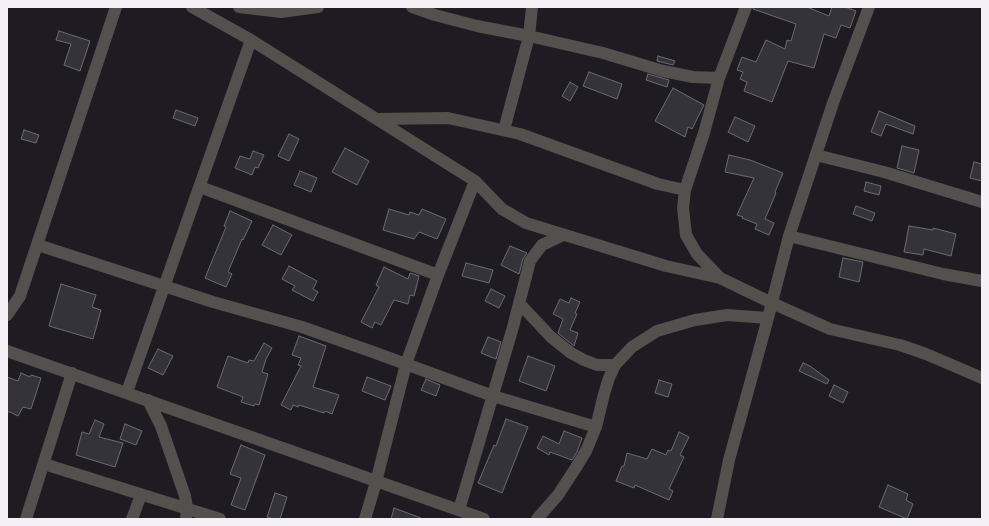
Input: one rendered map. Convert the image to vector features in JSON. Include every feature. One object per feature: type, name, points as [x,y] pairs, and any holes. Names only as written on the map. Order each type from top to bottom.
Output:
[{"type":"street","points":[[7,315],[20,296],[116,7]]},
{"type":"street","points":[[192,7],[251,40],[475,182],[502,210],[526,222],[563,235],[666,266],[720,278],[830,329],[900,345],[926,354],[982,378]]},
{"type":"street","points":[[239,7],[281,12],[318,7]]},
{"type":"street","points":[[412,7],[435,15],[478,26],[603,53],[663,71],[693,77],[719,78]]},
{"type":"street","points":[[504,130],[529,36],[532,7]]},
{"type":"street","points":[[720,278],[697,254],[686,235],[683,208],[685,190],[719,78],[746,7]]},
{"type":"street","points":[[717,519],[729,460],[789,236],[833,103],[870,7]]},
{"type":"street","points":[[127,392],[251,40]]},
{"type":"street","points":[[377,119],[448,118],[504,130],[520,134],[658,184],[685,190]]},
{"type":"street","points":[[816,155],[884,172],[982,202]]},
{"type":"street","points":[[364,519],[376,482],[406,364],[438,275],[475,182]]},
{"type":"street","points":[[200,187],[438,275]]},
{"type":"street","points":[[459,510],[493,396],[530,261],[542,245],[563,235]]},
{"type":"street","points":[[789,236],[943,274],[982,281]]},
{"type":"street","points":[[38,244],[213,302],[302,327],[493,396],[596,427]]},
{"type":"street","points":[[519,303],[551,337],[571,354],[597,365],[616,365]]},
{"type":"street","points":[[537,519],[558,495],[576,469],[586,451],[596,427],[609,378],[616,365],[632,347],[657,331],[695,320],[727,315],[768,318]]},
{"type":"street","points":[[7,351],[484,519]]},
{"type":"street","points":[[26,519],[72,373]]},
{"type":"street","points":[[148,400],[162,426],[185,496],[186,514]]},
{"type":"street","points":[[44,464],[141,495],[186,514],[220,519]]},
{"type":"street","points":[[132,519],[141,495]]},
{"type":"building","points":[[753,7],[807,7],[829,16],[832,7],[845,7],[856,11],[850,28],[841,25],[836,38],[824,34],[814,68],[788,61],[772,102],[744,91],[747,82],[740,79],[743,72],[737,70],[742,57],[756,62],[766,40],[785,49],[787,40],[791,41],[796,24],[753,9]]},
{"type":"building","points":[[59,31],[90,41],[80,71],[64,65],[71,44],[56,40]]},
{"type":"building","points":[[658,56],[675,61],[673,65],[657,61]]},
{"type":"building","points":[[589,72],[622,84],[617,99],[583,86]]},
{"type":"building","points":[[648,74],[669,80],[667,87],[646,80]]},
{"type":"building","points":[[570,82],[578,87],[570,101],[562,96]]},
{"type":"building","points":[[673,88],[704,105],[692,129],[688,127],[685,137],[655,121]]},
{"type":"building","points":[[176,110],[198,118],[195,126],[173,118]]},
{"type":"building","points":[[879,111],[915,126],[913,134],[886,124],[881,136],[871,132]]},
{"type":"building","points":[[735,117],[755,126],[748,142],[728,132]]},
{"type":"building","points":[[24,130],[39,135],[36,143],[21,139]]},
{"type":"building","points":[[289,134],[299,139],[289,161],[278,156]]},
{"type":"building","points":[[902,146],[919,150],[914,173],[897,168]]},
{"type":"building","points":[[345,148],[369,161],[357,185],[332,172]]},
{"type":"building","points":[[253,151],[264,155],[258,168],[255,167],[252,175],[235,168],[240,156],[250,159]]},
{"type":"building","points":[[729,155],[750,160],[783,173],[765,219],[774,223],[769,235],[755,229],[757,224],[737,215],[754,178],[725,172]]},
{"type":"building","points":[[974,162],[982,164],[982,181],[970,178]]},
{"type":"building","points":[[300,171],[317,178],[311,192],[294,185]]},
{"type":"building","points":[[866,182],[881,186],[879,195],[864,191]]},
{"type":"building","points":[[856,206],[875,213],[872,221],[853,214]]},
{"type":"building","points":[[389,209],[409,215],[410,212],[419,215],[422,209],[446,219],[437,239],[419,232],[414,239],[383,230]]},
{"type":"building","points":[[230,211],[252,221],[243,240],[242,239],[228,272],[232,274],[226,287],[205,278],[226,227],[224,226]]},
{"type":"building","points":[[273,225],[292,235],[281,255],[262,245]]},
{"type":"building","points":[[909,226],[933,230],[933,228],[956,234],[951,256],[924,249],[923,255],[904,252]]},
{"type":"building","points":[[510,246],[527,253],[523,259],[519,274],[501,265]]},
{"type":"building","points":[[843,258],[863,262],[859,282],[839,277]]},
{"type":"building","points":[[466,263],[493,270],[489,283],[462,276]]},
{"type":"building","points":[[289,266],[317,281],[313,289],[318,292],[313,301],[292,290],[295,286],[282,279]]},
{"type":"building","points":[[384,267],[408,279],[410,273],[419,276],[414,296],[410,295],[408,304],[394,300],[381,325],[375,322],[372,328],[361,322],[379,287],[376,285]]},
{"type":"building","points":[[61,284],[96,295],[92,307],[101,310],[93,339],[49,326]]},
{"type":"building","points":[[491,289],[505,296],[499,308],[485,301]]},
{"type":"building","points":[[571,298],[580,302],[575,313],[577,314],[570,330],[578,333],[574,346],[558,333],[563,319],[553,314],[560,299],[569,303]]},
{"type":"building","points":[[299,336],[326,346],[313,387],[339,395],[332,414],[299,405],[298,407],[293,405],[291,410],[281,405],[301,366],[298,365],[301,358],[292,355]]},
{"type":"building","points":[[488,337],[501,342],[496,359],[481,353]]},
{"type":"building","points":[[264,343],[272,348],[266,359],[262,372],[268,374],[259,405],[255,404],[254,406],[241,402],[243,397],[217,387],[228,356],[248,363],[249,360],[254,361]]},
{"type":"building","points":[[158,349],[173,356],[163,375],[148,368]]},
{"type":"building","points":[[528,356],[555,366],[546,391],[519,381]]},
{"type":"building","points":[[803,363],[810,366],[829,380],[827,384],[799,371]]},
{"type":"building","points":[[21,373],[30,377],[31,375],[41,378],[31,409],[23,407],[18,416],[7,412],[7,377],[18,381]]},
{"type":"building","points":[[367,377],[391,386],[385,400],[362,391]]},
{"type":"building","points":[[426,379],[440,385],[436,396],[421,390]]},
{"type":"building","points":[[659,380],[672,384],[668,397],[655,393]]},
{"type":"building","points":[[834,385],[848,392],[843,403],[829,396]]},
{"type":"building","points":[[506,419],[528,427],[502,493],[478,483],[494,445],[496,446]]},
{"type":"building","points":[[95,420],[104,424],[99,437],[123,443],[115,467],[76,455],[82,432],[89,434]]},
{"type":"building","points":[[125,424],[142,431],[136,445],[120,439]]},
{"type":"building","points":[[564,431],[582,438],[577,452],[572,460],[550,452],[549,455],[537,448],[543,436],[559,444]]},
{"type":"building","points":[[679,432],[689,437],[680,455],[684,457],[669,489],[673,491],[669,500],[635,485],[634,488],[616,481],[622,466],[624,466],[627,453],[647,459],[652,449],[666,455],[668,450],[671,451]]},
{"type":"building","points":[[241,445],[265,455],[245,510],[231,505],[241,478],[230,474]]},
{"type":"building","points":[[888,485],[908,494],[906,500],[913,504],[907,519],[879,507]]},
{"type":"building","points":[[275,493],[287,497],[280,519],[267,517]]},
{"type":"building","points":[[394,508],[421,518],[391,519]]}]
